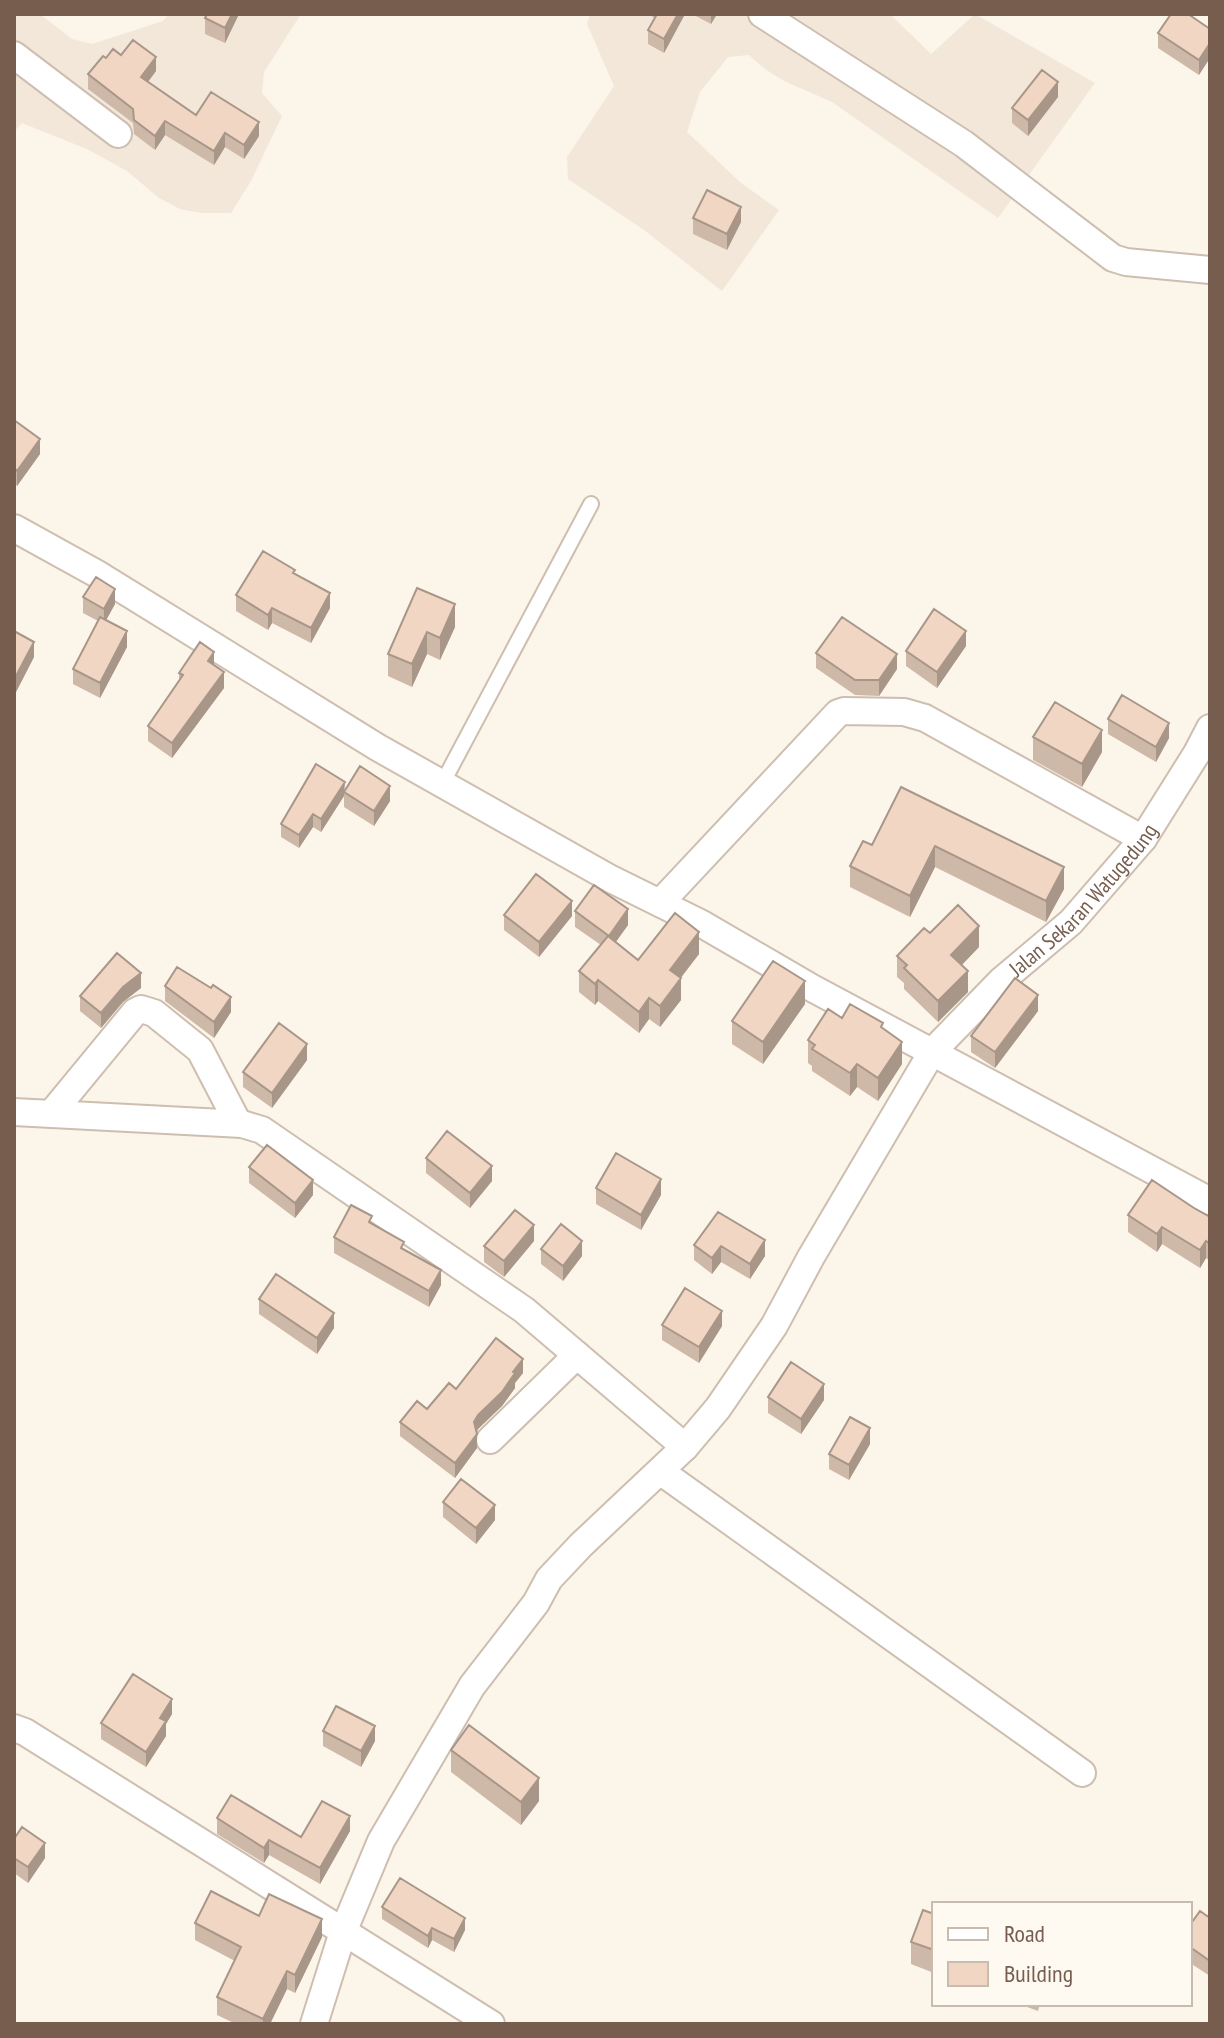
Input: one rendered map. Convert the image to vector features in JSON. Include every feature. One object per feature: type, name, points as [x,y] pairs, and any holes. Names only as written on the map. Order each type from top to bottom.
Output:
[{"type":"street","points":[[762,14],[964,144],[1113,258],[1210,270]]},
{"type":"street","points":[[14,55],[118,134]]},
{"type":"street","points":[[14,528],[99,575],[442,784],[611,879],[1210,1201]]},
{"type":"street","points":[[660,903],[838,713],[844,711],[904,712],[925,718],[1143,839]]},
{"type":"street","name":"Jalan Sekaran Watugedung","points":[[314,2024],[343,1932],[381,1841],[472,1686],[536,1603],[549,1579],[685,1447],[718,1408],[774,1326],[811,1257],[932,1052],[1001,981],[1071,922],[1143,839],[1210,728]]},
{"type":"street","points":[[51,1114],[135,1012],[141,1009],[154,1013],[200,1050],[238,1123]]},
{"type":"street","points":[[14,1112],[238,1123],[257,1127],[524,1310],[685,1447]]},
{"type":"street","points":[[490,1440],[577,1355]]},
{"type":"street","points":[[660,1471],[1082,1773]]},
{"type":"street","points":[[14,1728],[39,1740],[491,2024]]},
{"type":"lane","points":[[442,784],[591,504]]},
{"type":"shaded area","points":[[14,14],[40,14],[72,39],[92,44],[163,21],[169,14],[301,14],[264,72],[262,93],[282,116],[251,181],[231,213],[180,209],[159,198],[127,171],[87,149],[22,123],[14,132]]},
{"type":"shaded area","points":[[590,14],[890,14],[931,54],[975,14],[1095,83],[998,218],[832,102],[784,81],[749,55],[728,57],[700,92],[687,132],[741,183],[779,210],[722,291],[644,230],[568,179],[567,157],[614,86],[587,24]]},
{"type":"building","points":[[207,14],[232,14],[225,28],[205,18]]},
{"type":"building","points":[[657,14],[678,14],[664,39],[648,30]]},
{"type":"building","points":[[1171,14],[1188,14],[1210,29],[1210,43],[1199,60],[1158,33]]},
{"type":"building","points":[[133,40],[156,57],[141,77],[196,115],[211,92],[259,122],[244,145],[225,133],[214,151],[165,121],[155,136],[134,120],[133,109],[88,74],[103,56],[106,58],[113,49],[121,55]]},
{"type":"building","points":[[1042,70],[1058,82],[1028,120],[1012,108]]},
{"type":"building","points":[[707,190],[741,207],[727,234],[693,218]]},
{"type":"building","points":[[14,420],[40,439],[17,471],[14,468]]},
{"type":"building","points":[[263,551],[295,570],[293,573],[330,593],[311,628],[272,608],[268,615],[236,595]]},
{"type":"building","points":[[96,577],[115,589],[104,609],[83,597]]},
{"type":"building","points":[[417,588],[455,604],[440,638],[427,632],[412,664],[388,654]]},
{"type":"building","points":[[934,609],[966,631],[937,672],[906,651]]},
{"type":"building","points":[[100,617],[127,631],[100,683],[73,669]]},
{"type":"building","points":[[842,617],[897,654],[879,680],[855,680],[816,653]]},
{"type":"building","points":[[14,631],[34,642],[16,676],[14,675]]},
{"type":"building","points":[[200,642],[214,652],[208,661],[224,672],[172,743],[148,726],[183,675],[179,673]]},
{"type":"building","points":[[1122,695],[1169,723],[1156,747],[1108,719]]},
{"type":"building","points":[[1055,702],[1102,730],[1082,764],[1033,737]]},
{"type":"building","points":[[316,764],[345,782],[321,819],[313,814],[299,835],[281,824]]},
{"type":"building","points":[[360,766],[390,786],[374,811],[344,792]]},
{"type":"building","points":[[901,787],[1064,867],[1046,901],[935,846],[910,896],[850,866],[863,841],[872,845]]},
{"type":"building","points":[[536,874],[572,901],[539,942],[504,915]]},
{"type":"building","points":[[594,885],[628,909],[609,936],[575,911]]},
{"type":"building","points":[[958,905],[979,926],[951,955],[968,971],[938,1001],[904,968],[907,965],[897,956],[924,928],[930,933]]},
{"type":"building","points":[[675,913],[699,932],[670,970],[681,978],[660,1006],[649,998],[639,1012],[598,980],[595,984],[579,971],[608,936],[638,960]]},
{"type":"building","points":[[117,953],[141,973],[123,987],[101,1013],[80,996]]},
{"type":"building","points":[[773,961],[805,981],[763,1042],[732,1021]]},
{"type":"building","points":[[177,967],[231,997],[214,1022],[165,986]]},
{"type":"building","points":[[1015,978],[1038,995],[995,1052],[971,1036]]},
{"type":"building","points":[[850,1004],[883,1023],[881,1027],[902,1042],[878,1078],[857,1064],[850,1073],[812,1049],[815,1045],[808,1040],[828,1009],[842,1018]]},
{"type":"building","points":[[279,1023],[307,1044],[272,1093],[243,1072]]},
{"type":"building","points":[[447,1131],[492,1166],[470,1193],[426,1158]]},
{"type":"building","points":[[267,1145],[313,1180],[295,1203],[249,1167]]},
{"type":"building","points":[[616,1153],[661,1179],[641,1215],[596,1188]]},
{"type":"building","points":[[1152,1180],[1210,1217],[1210,1244],[1206,1241],[1200,1250],[1162,1227],[1157,1234],[1128,1215]]},
{"type":"building","points":[[351,1205],[372,1216],[369,1222],[404,1242],[401,1248],[441,1270],[429,1291],[334,1237]]},
{"type":"building","points":[[515,1210],[534,1225],[504,1261],[484,1246]]},
{"type":"building","points":[[718,1212],[765,1240],[750,1264],[721,1246],[712,1258],[694,1245]]},
{"type":"building","points":[[561,1224],[582,1241],[563,1266],[541,1249]]},
{"type":"building","points":[[276,1274],[334,1313],[317,1338],[259,1299]]},
{"type":"building","points":[[685,1288],[722,1311],[699,1347],[662,1325]]},
{"type":"building","points":[[496,1338],[523,1359],[502,1392],[478,1415],[474,1422],[477,1434],[455,1463],[400,1422],[417,1401],[427,1409],[449,1383],[456,1389]]},
{"type":"building","points":[[791,1362],[824,1384],[801,1419],[768,1397]]},
{"type":"building","points":[[850,1417],[870,1428],[849,1465],[829,1454]]},
{"type":"building","points":[[461,1479],[495,1505],[476,1528],[443,1502]]},
{"type":"building","points":[[133,1674],[172,1699],[160,1718],[166,1721],[146,1752],[101,1723]]},
{"type":"building","points":[[336,1706],[375,1726],[361,1751],[323,1731]]},
{"type":"building","points":[[469,1725],[539,1778],[521,1802],[451,1750]]},
{"type":"building","points":[[231,1795],[301,1837],[322,1801],[350,1816],[320,1868],[269,1840],[264,1848],[217,1818]]},
{"type":"building","points":[[22,1827],[45,1843],[28,1867],[14,1858],[14,1839]]},
{"type":"building","points":[[400,1878],[465,1918],[454,1939],[432,1928],[428,1936],[382,1907]]},
{"type":"building","points":[[211,1891],[259,1916],[269,1894],[322,1919],[295,1975],[287,1971],[263,2019],[217,1997],[241,1947],[195,1923]]},
{"type":"building","points":[[923,1910],[932,1913],[932,1949],[911,1942]]},
{"type":"building","points":[[1200,1911],[1210,1918],[1210,1961],[1192,1948],[1192,1922]]}]
